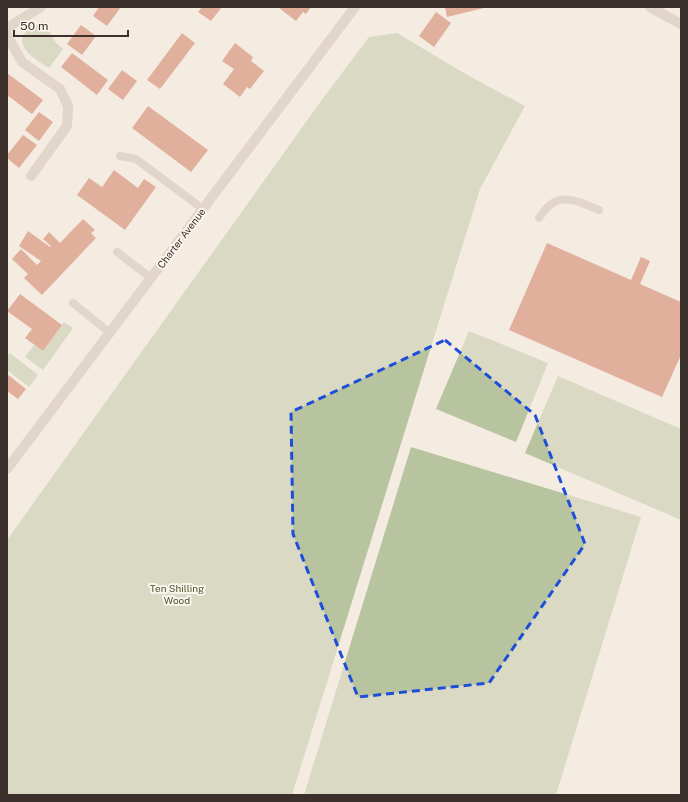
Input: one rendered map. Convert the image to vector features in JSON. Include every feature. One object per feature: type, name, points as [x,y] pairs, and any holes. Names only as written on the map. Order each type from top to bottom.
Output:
[{"type":"street","points":[[7,28],[41,7]]},
{"type":"street","name":"Charter Avenue","points":[[7,469],[355,7]]},
{"type":"street","points":[[650,7],[681,24]]},
{"type":"street","points":[[7,35],[22,62],[60,90],[68,106],[67,126],[31,176]]},
{"type":"lane","points":[[120,156],[136,159],[203,209]]},
{"type":"lane","points":[[539,218],[550,204],[560,199],[576,201],[598,210]]},
{"type":"lane","points":[[117,252],[151,278]]},
{"type":"lane","points":[[73,303],[110,333]]},
{"type":"highlighted area","points":[[445,340],[535,415],[585,544],[489,683],[358,697],[293,534],[291,412]]},
{"type":"green space","points":[[43,21],[56,43],[63,49],[49,68],[33,57],[24,47],[22,42],[27,31]]},
{"type":"green space","name":"Ten Shilling Wood","points":[[397,33],[462,72],[525,106],[480,189],[292,795],[7,795],[7,540],[321,101],[369,37]]},
{"type":"green space","points":[[64,322],[73,328],[43,370],[25,357],[34,345],[43,351]]},
{"type":"green space","points":[[469,331],[548,363],[516,442],[436,409]]},
{"type":"green space","points":[[10,353],[38,375],[29,387],[7,370],[7,356]]},
{"type":"green space","points":[[558,376],[681,429],[681,520],[525,453]]},
{"type":"green space","points":[[411,447],[641,517],[556,795],[304,795]]},
{"type":"building","points":[[99,7],[121,7],[107,26],[93,16]]},
{"type":"building","points":[[202,7],[222,7],[211,21],[198,12]]},
{"type":"building","points":[[311,7],[306,14],[303,12],[296,21],[279,8]]},
{"type":"building","points":[[445,7],[484,7],[484,8],[447,17]]},
{"type":"building","points":[[436,12],[451,23],[434,47],[419,36]]},
{"type":"building","points":[[81,25],[96,36],[82,55],[67,44]]},
{"type":"building","points":[[182,33],[195,43],[160,89],[147,80]]},
{"type":"building","points":[[235,43],[253,57],[251,61],[264,71],[250,89],[247,87],[240,97],[223,84],[234,69],[222,61]]},
{"type":"building","points":[[72,53],[108,80],[97,95],[61,67]]},
{"type":"building","points":[[122,70],[137,81],[123,100],[108,89]]},
{"type":"building","points":[[7,73],[43,100],[32,114],[7,95]]},
{"type":"building","points":[[148,106],[208,150],[191,172],[132,128]]},
{"type":"building","points":[[39,112],[53,122],[39,141],[25,130]]},
{"type":"building","points":[[23,135],[37,145],[19,168],[7,158],[7,155]]},
{"type":"building","points":[[114,170],[138,188],[144,179],[156,187],[125,230],[77,195],[89,178],[102,187]]},
{"type":"building","points":[[83,219],[95,230],[91,233],[96,238],[42,295],[24,278],[28,274],[12,259],[21,249],[37,265],[41,261],[19,246],[28,231],[50,247],[51,246],[43,239],[49,232],[60,243]]},
{"type":"building","points":[[547,243],[631,280],[641,257],[650,261],[640,284],[681,302],[681,355],[662,397],[509,330]]},
{"type":"building","points":[[20,294],[62,325],[43,351],[25,338],[32,329],[7,311]]},
{"type":"building","points":[[7,374],[26,389],[18,399],[7,391]]}]
